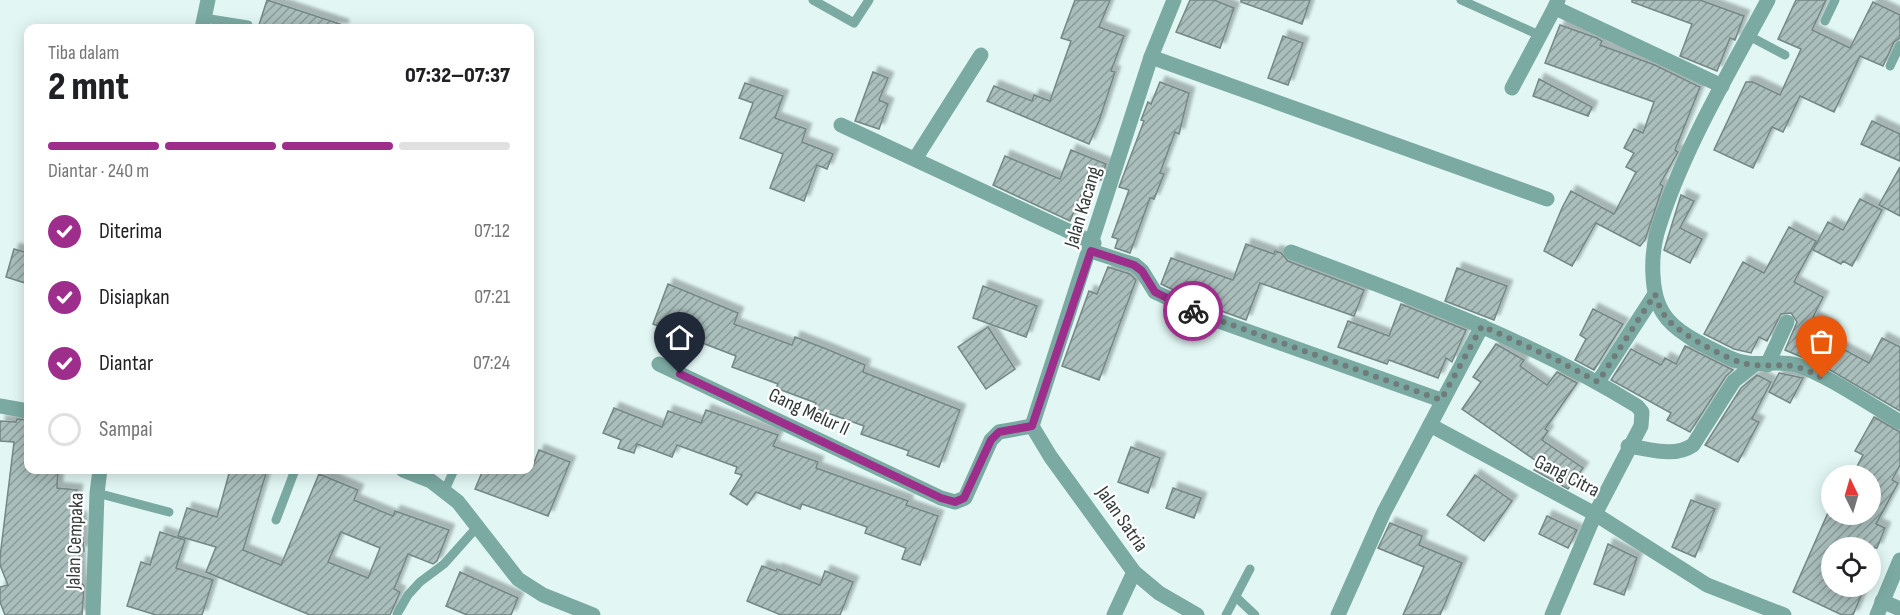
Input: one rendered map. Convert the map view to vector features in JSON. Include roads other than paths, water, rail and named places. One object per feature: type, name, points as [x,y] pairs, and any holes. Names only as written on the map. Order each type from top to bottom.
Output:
[{"type":"street","points":[[203,23],[208,0]]},
{"type":"street","name":"Jalan Kacang","points":[[1032,426],[1092,247],[1151,57],[1174,0]]},
{"type":"street","points":[[1768,0],[1722,86],[1682,171],[1657,235],[1654,260],[1655,294],[1662,313],[1676,328],[1731,358],[1760,365],[1782,363],[1805,368],[1900,422]]},
{"type":"street","points":[[1512,88],[1556,4],[1722,86]]},
{"type":"street","points":[[915,159],[981,55]]},
{"type":"street","points":[[1151,57],[1547,200]]},
{"type":"street","points":[[841,125],[1092,247],[1134,265],[1142,271],[1155,292],[1213,319],[1441,400]]},
{"type":"street","points":[[1291,252],[1482,326],[1555,359],[1598,382],[1637,406],[1642,412],[1641,426],[1596,514],[1552,615]]},
{"type":"street","points":[[1598,382],[1655,294]]},
{"type":"street","points":[[1629,446],[1673,453],[1684,451],[1693,445],[1734,381],[1760,365],[1787,322]]},
{"type":"street","points":[[1338,615],[1384,512],[1482,326]]},
{"type":"street","name":"Gang Melur II","points":[[660,364],[941,498],[955,502],[964,498],[991,440],[999,432],[1032,426]]},
{"type":"street","points":[[0,406],[24,410]]},
{"type":"street","name":"Gang Citra","points":[[1430,425],[1596,514],[1707,585],[1784,615]]},
{"type":"street","name":"Jalan Satria","points":[[1032,426],[1050,456],[1134,572],[1159,593],[1197,615]]},
{"type":"street","name":"Jalan Cempaka","points":[[93,615],[99,474]]},
{"type":"street","points":[[411,474],[445,490],[478,526],[505,565],[518,579],[543,595],[593,615]]},
{"type":"street","points":[[1900,560],[1879,608],[1900,609]]},
{"type":"street","points":[[1113,615],[1134,572]]},
{"type":"lane","points":[[813,0],[854,23],[869,0]]},
{"type":"lane","points":[[1461,0],[1539,35]]},
{"type":"lane","points":[[1825,21],[1835,0]]},
{"type":"lane","points":[[203,23],[218,24]]},
{"type":"lane","points":[[1749,36],[1785,55]]},
{"type":"lane","points":[[1890,66],[1900,45]]},
{"type":"lane","points":[[276,519],[293,474]]},
{"type":"lane","points":[[445,490],[452,474]]},
{"type":"lane","points":[[97,493],[169,512]]},
{"type":"lane","points":[[397,614],[408,595],[420,582],[444,564],[478,526]]},
{"type":"lane","points":[[1226,615],[1250,569]]},
{"type":"lane","points":[[1236,597],[1255,615]]}]
